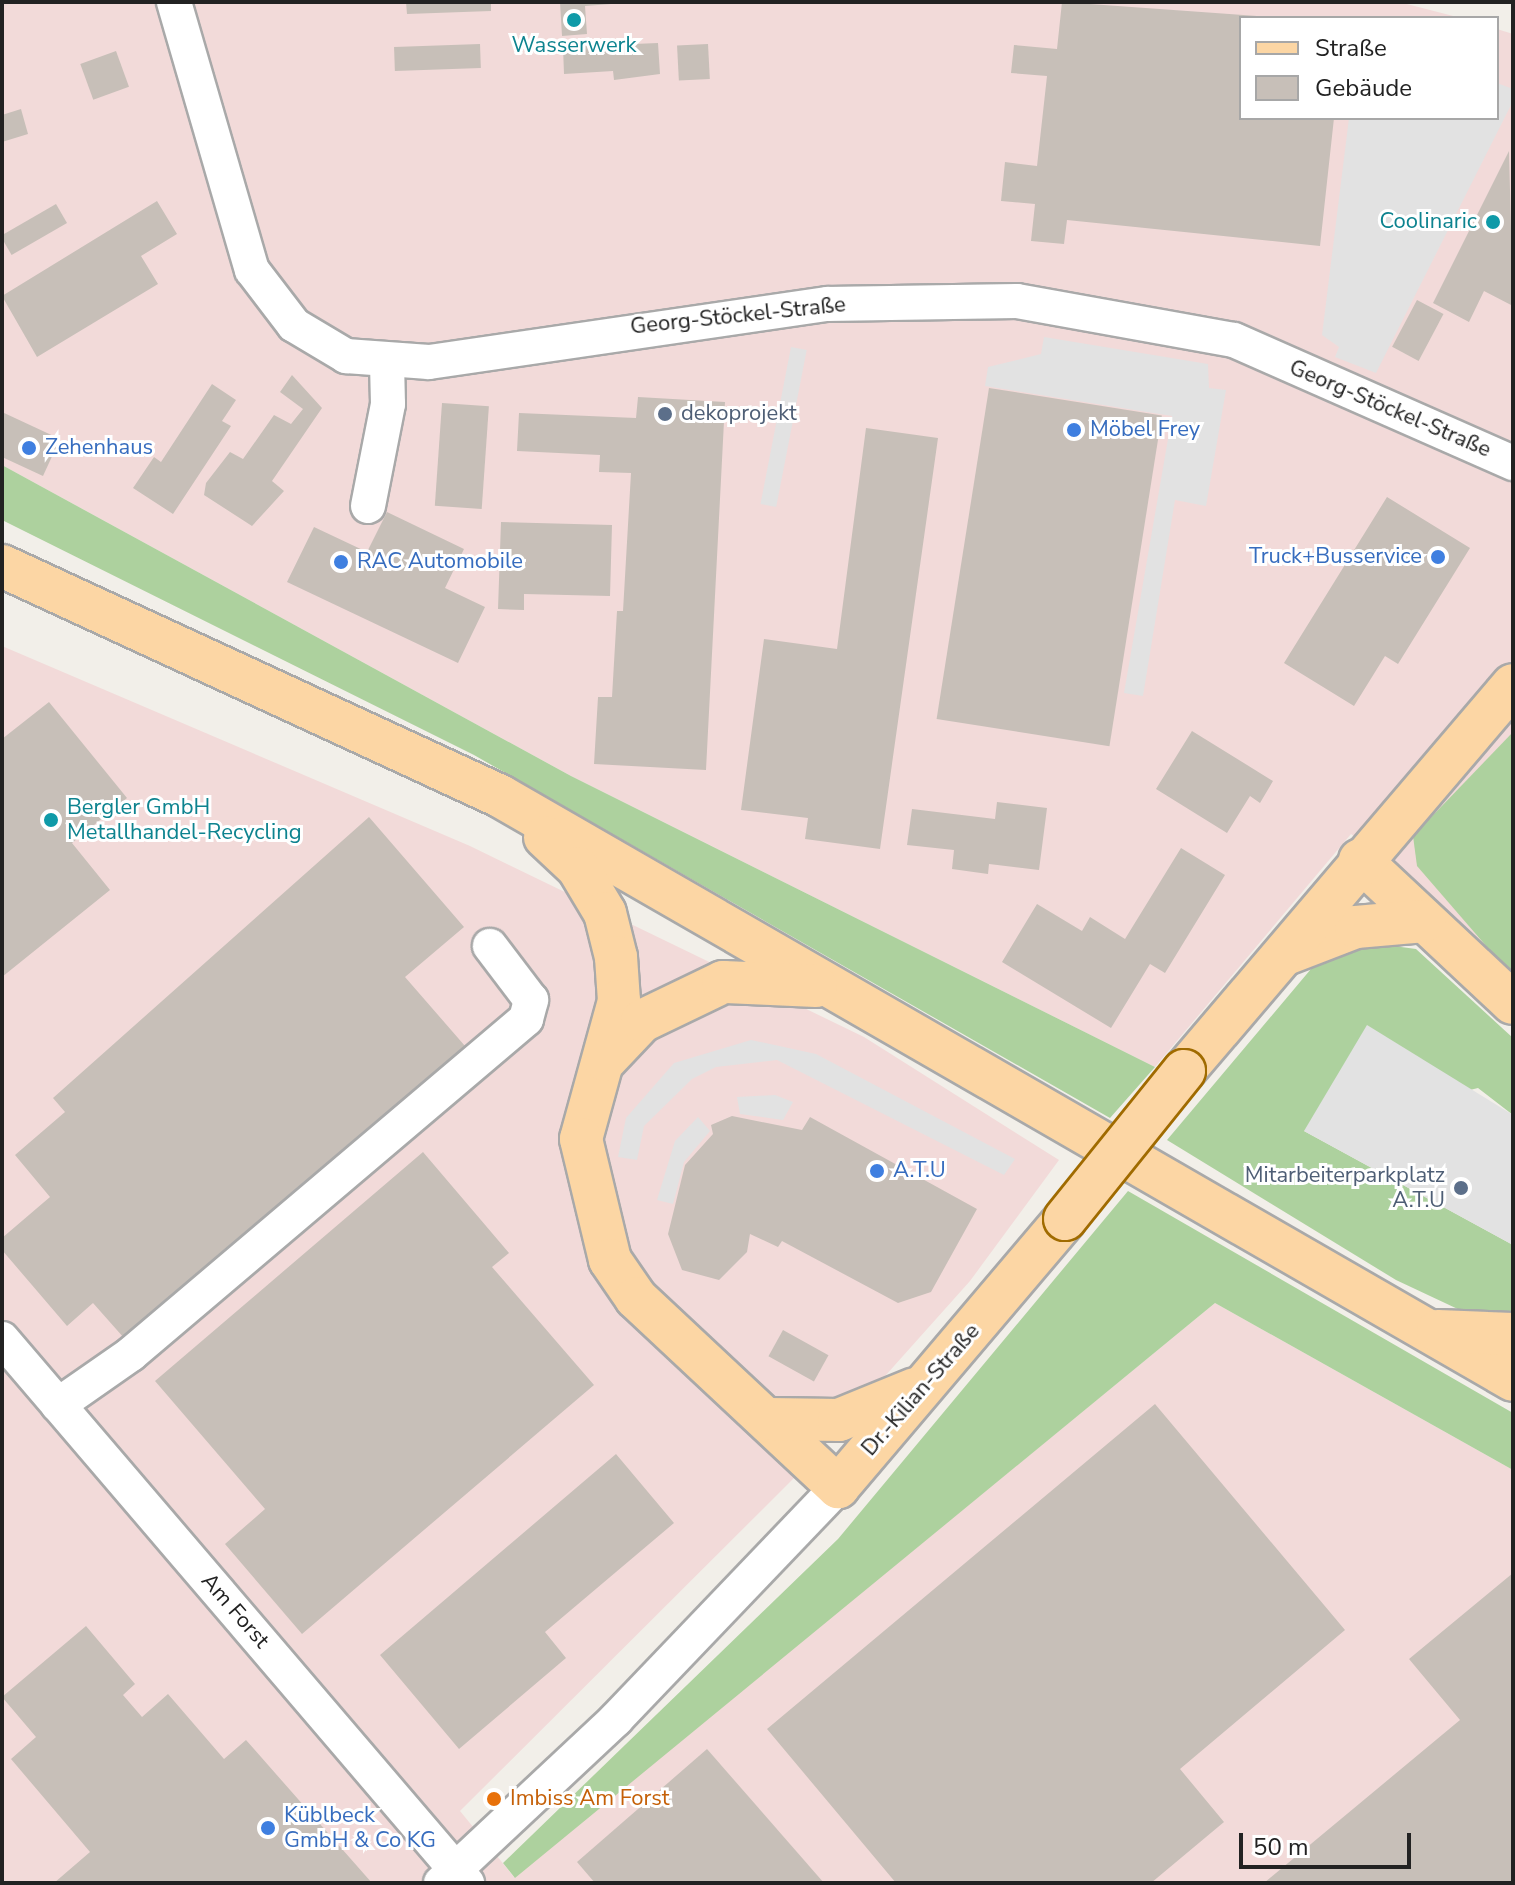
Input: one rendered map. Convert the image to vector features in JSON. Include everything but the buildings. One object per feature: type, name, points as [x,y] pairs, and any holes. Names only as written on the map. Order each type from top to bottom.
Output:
[{"type":"main road","points":[[2,566],[500,796],[1513,1380]]},
{"type":"main road","name":"Dr.-Kilian-Straße","points":[[838,1487],[1065,1219],[1360,860],[1513,685]]},
{"type":"main road","points":[[500,796],[578,868],[605,913],[619,1001],[581,1139],[610,1260],[636,1298],[770,1419],[838,1487]]},
{"type":"main road","points":[[1360,860],[1513,1003]]},
{"type":"main road","points":[[1278,959],[1356,927],[1425,921]]},
{"type":"main road","points":[[599,1067],[642,1021],[723,982],[760,979],[835,989]]},
{"type":"main road","points":[[1428,1330],[1513,1334]]},
{"type":"main road","points":[[770,1419],[839,1420],[930,1381]]},
{"type":"street","name":"Georg-Stöckel-Straße","points":[[174,2],[252,270],[294,325],[346,356],[387,364],[827,304],[1017,301],[1234,340],[1513,463]]},
{"type":"street","points":[[368,506],[388,404],[387,364]]},
{"type":"street","points":[[58,1405],[137,1349],[526,1019],[531,1000],[490,946]]},
{"type":"street","name":"Am Forst","points":[[2,1339],[454,1879]]},
{"type":"street","name":"Dr.-Kilian-Straße","points":[[454,1879],[628,1707],[838,1487]]},
{"type":"shaded area","points":[[2,2],[1399,2],[1453,16],[1239,16],[1239,120],[1499,120],[1499,30],[1513,34],[1513,984],[1421,886],[1351,834],[1155,1067],[571,776],[2,465]]},
{"type":"shaded area","points":[[1499,84],[1513,89],[1513,101],[1376,373],[1335,357],[1339,347],[1322,335],[1349,120],[1499,120]]},
{"type":"shaded area","points":[[1044,337],[1208,364],[1209,388],[1226,390],[1206,506],[1175,500],[1143,696],[1124,693],[1172,416],[985,386],[988,367],[1041,354]]},
{"type":"shaded area","points":[[791,347],[807,350],[776,507],[760,504]]},
{"type":"shaded area","points":[[2,646],[470,846],[864,1037],[1059,1160],[970,1281],[793,1479],[460,1811],[514,1877],[1215,1303],[1513,1470],[1513,1883],[2,1883]]},
{"type":"shaded area","name":"Mitarbeiterparkplatz A.T.U","points":[[1367,1025],[1513,1115],[1513,1245],[1304,1131]]},
{"type":"shaded area","points":[[751,1040],[816,1054],[1015,1159],[1004,1175],[777,1060],[716,1067],[692,1079],[644,1126],[637,1160],[618,1157],[626,1118],[674,1063]]},
{"type":"shaded area","points":[[775,1095],[793,1102],[783,1120],[740,1114],[737,1097]]},
{"type":"shaded area","points":[[698,1117],[710,1131],[684,1162],[673,1204],[657,1200],[675,1141]]},
{"type":"green space","points":[[2,465],[571,776],[1155,1067],[1110,1118],[474,755],[2,520]]},
{"type":"green space","points":[[1513,732],[1513,977],[1417,866],[1413,836]]},
{"type":"green space","points":[[1379,944],[1416,949],[1513,1038],[1513,1115],[1478,1088],[1304,1131],[1513,1245],[1513,1317],[1462,1311],[1396,1280],[1167,1140],[1316,963]]},
{"type":"green space","points":[[1128,1191],[1513,1413],[1513,1470],[1215,1303],[515,1878],[503,1863],[838,1539]]},
{"type":"place","name":"Wasserwerk","points":[[574,20]]},
{"type":"place","name":"Coolinaric","points":[[1493,222]]},
{"type":"place","name":"dekoprojekt","points":[[665,414]]},
{"type":"place","name":"Möbel Frey","points":[[1074,430]]},
{"type":"place","name":"Zehenhaus","points":[[29,448]]},
{"type":"place","name":"Truck+Busservice","points":[[1438,557]]},
{"type":"place","name":"RAC Automobile","points":[[341,562]]},
{"type":"place","name":"Bergler GmbH Metallhandel-Recycling","points":[[51,820]]},
{"type":"place","name":"A.T.U","points":[[877,1171]]},
{"type":"place","name":"Mitarbeiterparkplatz A.T.U","points":[[1461,1188]]},
{"type":"place","name":"Imbiss Am Forst","points":[[494,1799]]},
{"type":"place","name":"Küblbeck GmbH & Co KG","points":[[268,1828]]}]
